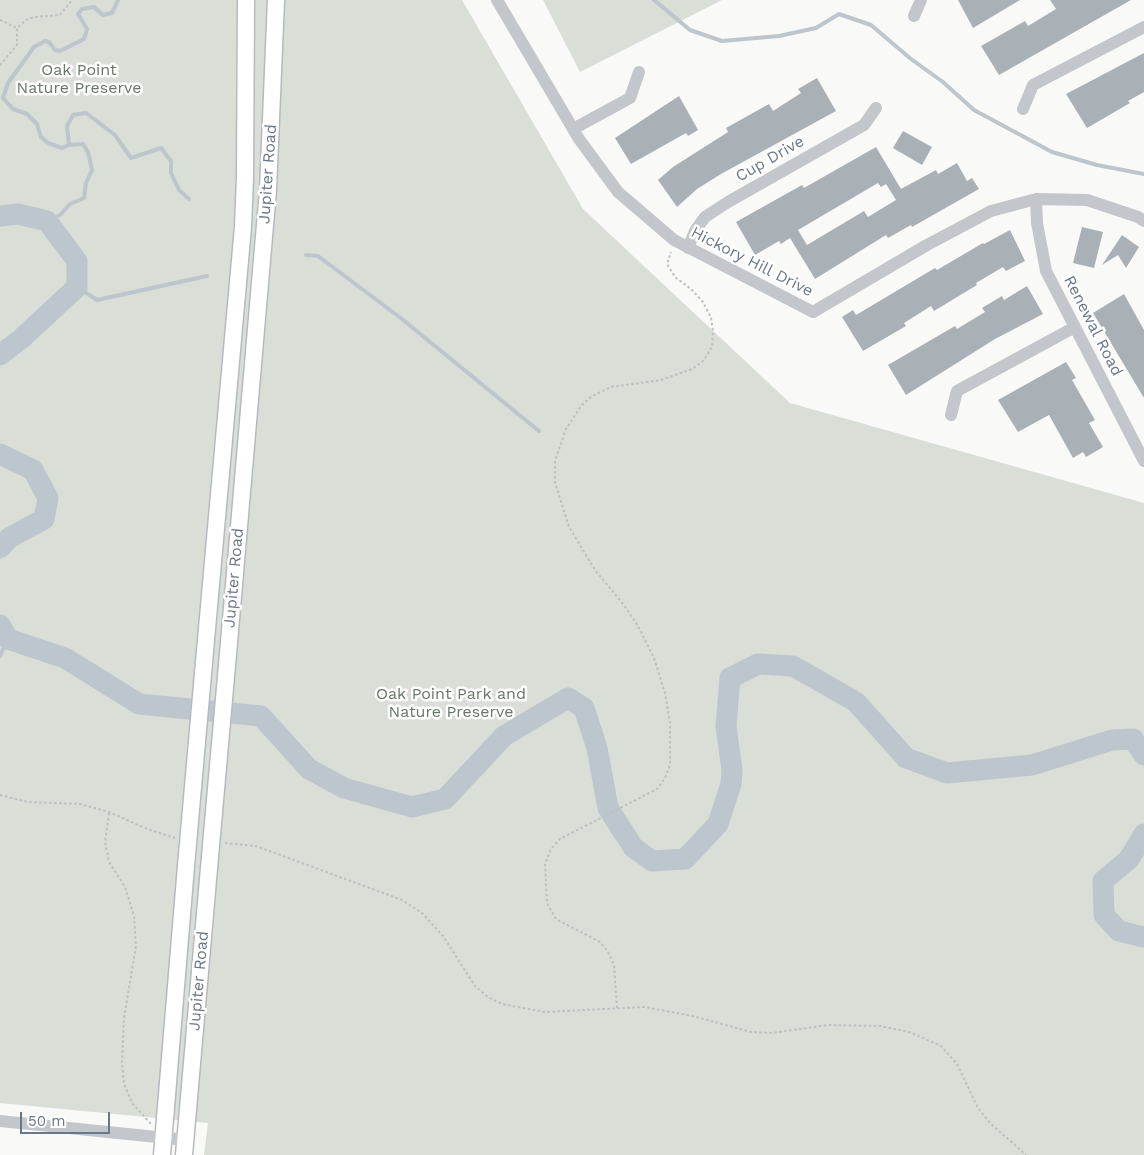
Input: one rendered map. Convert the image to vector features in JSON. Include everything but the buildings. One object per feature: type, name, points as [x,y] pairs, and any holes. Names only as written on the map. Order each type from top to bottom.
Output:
[{"type":"main road","name":"Jupiter Road","points":[[162,1155],[243,227],[246,0]]},
{"type":"main road","name":"Jupiter Road","points":[[185,1147],[268,190],[276,0]]},
{"type":"street","name":"Hickory Hill Drive","points":[[497,0],[573,129],[618,192],[674,240],[813,312],[927,245],[991,212],[1036,199],[1087,200],[1144,221]]},
{"type":"street","points":[[914,16],[922,0]]},
{"type":"street","points":[[1023,110],[1033,85],[1144,27]]},
{"type":"street","points":[[573,129],[630,98],[639,72]]},
{"type":"street","name":"Cup Drive","points":[[688,248],[695,231],[705,217],[864,125],[876,108]]},
{"type":"street","name":"Renewal Road","points":[[1036,199],[1037,222],[1046,272],[1144,461]]},
{"type":"street","points":[[951,415],[956,391],[1075,327]]},
{"type":"street","points":[[0,1121],[164,1138],[185,1147]]},
{"type":"path","points":[[0,65],[16,45],[17,28],[26,20],[34,17],[60,15],[72,0]]},
{"type":"path","points":[[0,20],[17,28]]},
{"type":"path","points":[[617,1008],[614,965],[608,952],[600,942],[556,919],[547,903],[545,864],[551,849],[560,839],[657,789],[665,778],[670,765],[670,723],[665,693],[654,658],[638,626],[624,605],[595,570],[569,527],[555,482],[555,461],[566,429],[581,406],[592,396],[611,387],[661,380],[692,369],[703,362],[712,347],[714,331],[703,302],[691,289],[675,277],[668,264],[674,240]]},
{"type":"path","points":[[0,794],[28,802],[80,804],[109,812],[147,829],[184,838]]},
{"type":"path","points":[[109,812],[105,842],[109,862],[125,887],[134,916],[136,946],[124,1018],[122,1062],[124,1084],[132,1103],[164,1138]]},
{"type":"path","points":[[220,842],[256,846],[402,900],[422,912],[443,936],[475,986],[488,997],[502,1004],[545,1012],[644,1007],[693,1016],[751,1032],[772,1033],[828,1025],[880,1026],[909,1032],[941,1046],[957,1064],[978,1108],[990,1123],[1026,1155]]},
{"type":"green space","name":"Oak Point Park and Nature Preserve","points":[[0,0],[462,0],[583,209],[790,403],[1144,503],[1144,1155],[204,1155],[208,1123],[0,1103]]},
{"type":"green space","points":[[543,0],[722,0],[580,72]]},
{"type":"waterway","points":[[47,221],[60,215],[70,204],[84,198],[86,183],[92,170],[88,152],[83,144],[69,145],[62,148],[48,143],[41,137],[37,124],[27,114],[13,109],[3,98],[8,83],[34,47],[45,41],[49,42],[55,50],[60,51],[84,39],[87,29],[78,14],[82,9],[94,7],[103,15],[112,13],[118,0]]},
{"type":"waterway","points":[[654,0],[690,30],[722,41],[779,36],[816,28],[839,14],[871,25],[911,59],[943,82],[974,110],[1052,152],[1097,165],[1144,174]]},
{"type":"waterway","points":[[69,145],[67,126],[73,115],[86,113],[115,135],[131,158],[161,148],[171,161],[171,173],[179,190],[189,199]]},
{"type":"waterway","points":[[0,216],[18,214],[47,221],[77,261],[77,287],[21,339],[0,355]]},
{"type":"waterway","points":[[306,255],[318,256],[402,319],[539,431]]},
{"type":"waterway","points":[[77,287],[97,300],[207,276]]},
{"type":"waterway","points":[[0,454],[33,470],[48,498],[44,519],[9,538],[0,548]]},
{"type":"waterway","points":[[0,625],[8,639],[65,658],[139,704],[261,716],[309,769],[344,788],[412,807],[445,799],[504,736],[568,698],[584,708],[597,748],[608,808],[633,847],[652,861],[685,859],[718,824],[731,784],[732,770],[726,726],[730,678],[758,664],[793,666],[856,702],[906,758],[947,773],[1032,765],[1112,740],[1133,739],[1144,755]]},
{"type":"waterway","points":[[0,656],[8,639]]},
{"type":"waterway","points":[[1144,834],[1129,859],[1103,881],[1104,915],[1119,931],[1144,937]]},
{"type":"park label","name":"Oak Point Nature Preserve","points":[[79,79]]}]
